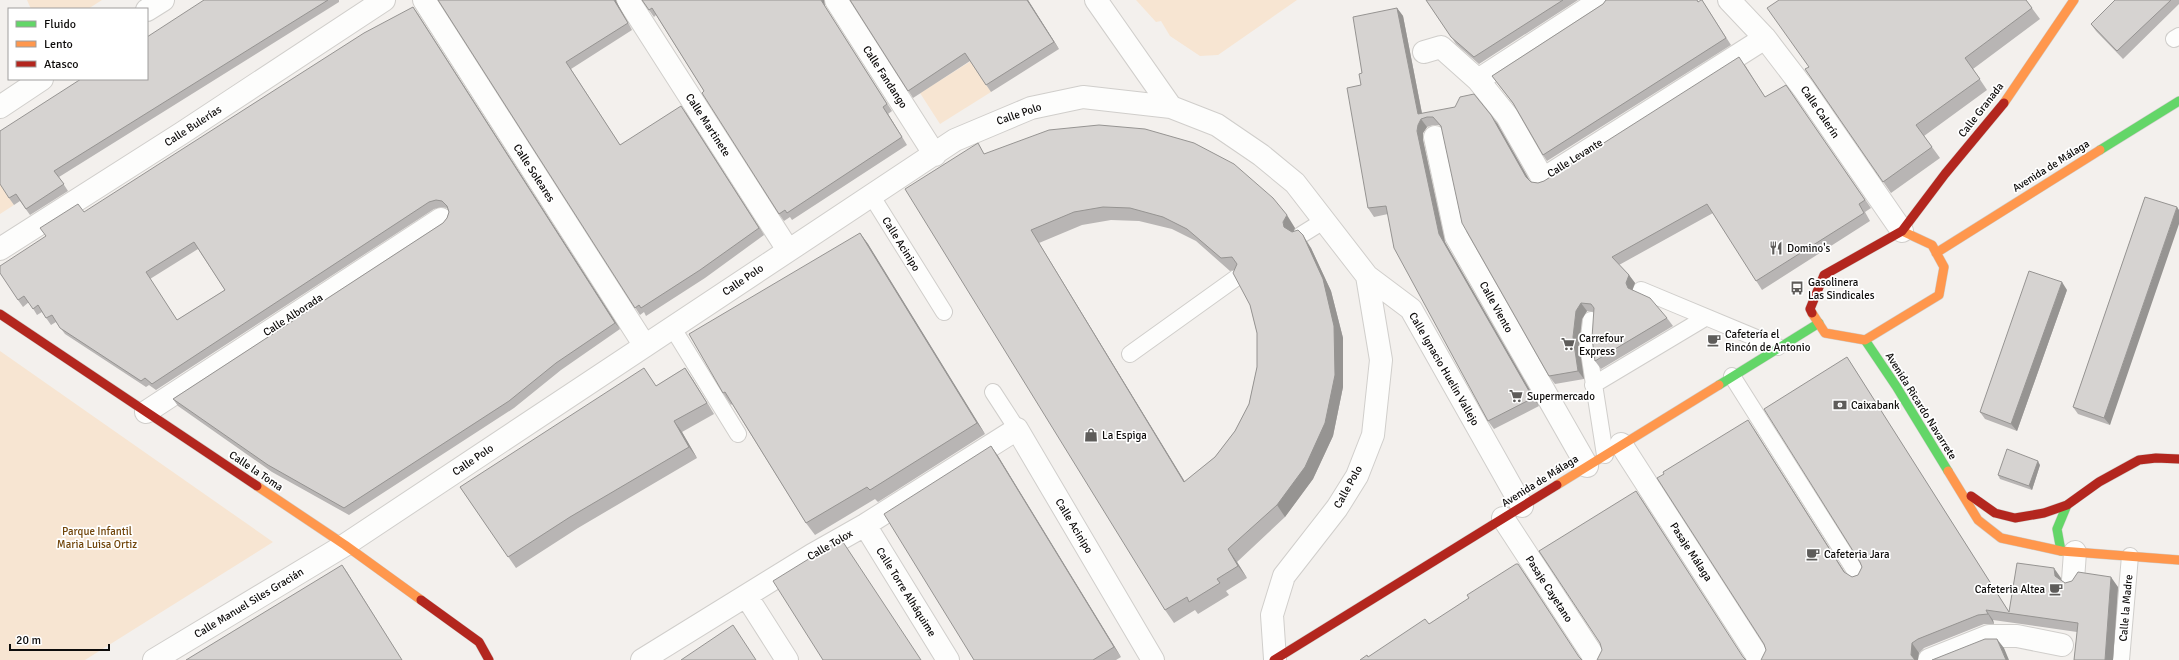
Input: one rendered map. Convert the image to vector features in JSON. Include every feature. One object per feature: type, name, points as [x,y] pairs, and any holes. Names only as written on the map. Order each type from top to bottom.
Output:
[{"type":"street","points":[[148,9],[163,0]]},
{"type":"street","name":"Calle Bulerías","points":[[0,249],[182,133],[384,0]]},
{"type":"street","name":"Calle Soleares","points":[[424,0],[645,346]]},
{"type":"street","name":"Calle Martinete","points":[[628,0],[788,250]]},
{"type":"street","points":[[1096,0],[1171,107]]},
{"type":"street","points":[[1478,80],[1601,0]]},
{"type":"street","name":"Calle Granada","points":[[1902,231],[1945,174],[2006,101],[2074,0]]},
{"type":"street","name":"Calle Fandango","points":[[841,2],[935,155]]},
{"type":"street","name":"Calle Calerín","points":[[1734,2],[1765,38],[1804,88],[1902,231]]},
{"type":"street","name":"Calle Levante","points":[[1424,52],[1441,47],[1478,80],[1507,116],[1543,179],[1765,38]]},
{"type":"street","points":[[0,107],[40,80]]},
{"type":"street","name":"Calle Polo","points":[[345,545],[871,195],[935,155],[955,140],[1031,108],[1083,97],[1171,107]]},
{"type":"street","name":"Avenida de Málaga","points":[[1936,253],[2179,100]]},
{"type":"street","name":"Calle Ignacio Huelin Vallejo","points":[[1171,107],[1217,125],[1261,155],[1295,183],[1367,276],[1411,309],[1522,506]]},
{"type":"street","name":"Calle Viento","points":[[1435,137],[1456,236],[1587,466]]},
{"type":"street","name":"Calle Alborada","points":[[146,412],[441,219]]},
{"type":"street","points":[[1902,231],[1932,245],[1936,253],[1944,267],[1939,294],[1865,340],[1825,333],[1810,309],[1824,275],[1902,231]]},
{"type":"street","name":"Calle Polo","points":[[1275,660],[1272,615],[1284,576],[1337,508],[1357,476],[1373,435],[1381,360],[1367,276]]},
{"type":"street","name":"Calle la Toma","points":[[0,314],[345,545],[479,642],[489,660]]},
{"type":"street","name":"Avenida de Málaga","points":[[1275,660],[1819,323]]},
{"type":"street","name":"Avenida Ricardo Navarrete","points":[[1865,340],[1896,386],[1978,520],[2001,538],[2068,551],[2179,560]]},
{"type":"street","name":"Calle Tolox","points":[[656,657],[812,555],[865,525],[1016,429]]},
{"type":"street","name":"Calle Acinipo","points":[[1016,429],[1153,660]]},
{"type":"street","name":"Pasaje Málaga","points":[[1613,450],[1760,660]]},
{"type":"street","name":"Avenida Ricardo Navarrete","points":[[1955,484],[1995,513],[2015,518],[2044,513],[2066,505],[2100,482],[2139,460],[2156,458],[2179,459]]},
{"type":"street","points":[[2066,505],[2057,529],[2068,551],[2073,580]]},
{"type":"street","name":"Pasaje Cayetano","points":[[1503,518],[1596,660]]},
{"type":"street","name":"Calle Torre Alháquime","points":[[865,525],[948,660]]},
{"type":"street","name":"Calle Manuel Siles Gracián","points":[[154,660],[345,545]]},
{"type":"street","points":[[747,597],[787,660]]},
{"type":"street","points":[[1929,660],[1989,636],[2017,636],[2062,645]]},
{"type":"lane","name":"Calle Acinipo","points":[[871,195],[944,312]]},
{"type":"lane","points":[[1301,235],[1325,220]]},
{"type":"lane","points":[[1130,354],[1236,278]]},
{"type":"lane","points":[[1641,290],[1661,303],[1705,318],[1778,347]]},
{"type":"lane","points":[[1593,385],[1705,318]]},
{"type":"lane","points":[[1591,320],[1593,343],[1593,385],[1613,450]]},
{"type":"lane","points":[[672,327],[738,434]]},
{"type":"lane","points":[[1732,376],[1859,578]]},
{"type":"lane","name":"Calle Acinipo","points":[[993,392],[1016,429]]},
{"type":"lane","name":"Calle la Madre","points":[[2121,660],[2130,556]]},
{"type":"green space","points":[[27,0],[102,0],[90,8],[31,8]]},
{"type":"green space","points":[[1136,0],[1297,0],[1218,55],[1200,56],[1170,36],[1161,21],[1156,22]]},
{"type":"green space","points":[[971,61],[991,92],[940,124],[920,93]]},
{"type":"green space","points":[[0,183],[14,205],[0,214]]},
{"type":"green space","name":"Parque Infantil Maria Luisa Ortiz","points":[[0,351],[273,542],[85,660],[0,660]]},
{"type":"building","points":[[204,0],[328,0],[54,171],[64,184],[26,209],[16,194],[9,198],[0,184],[0,131],[79,80],[148,80],[148,36]]},
{"type":"building","points":[[438,0],[614,0],[628,23],[566,62],[620,145],[681,106],[759,228],[700,270],[641,308],[639,305],[635,308]]},
{"type":"building","points":[[642,0],[821,0],[887,104],[883,107],[902,137],[787,213],[785,210],[779,214],[702,93],[704,91],[652,8],[649,10]]},
{"type":"building","points":[[850,0],[1027,0],[1054,42],[986,85],[965,53],[908,91]]},
{"type":"building","points":[[1426,0],[1563,0],[1474,57],[1451,37]]},
{"type":"building","points":[[1606,0],[1697,0],[1698,2],[1702,0],[1726,38],[1543,155],[1513,103],[1492,76],[1603,4]]},
{"type":"building","points":[[1779,0],[2026,0],[2032,8],[1965,58],[1980,79],[1916,125],[1932,147],[1883,182],[1805,69],[1809,67],[1767,8]]},
{"type":"building","points":[[2115,0],[2171,0],[2117,51],[2091,24]]},
{"type":"building","points":[[413,7],[615,323],[556,363],[509,401],[344,508],[268,465],[173,399],[443,223],[449,212],[447,206],[442,201],[436,200],[429,202],[152,384],[145,378],[141,381],[60,328],[52,315],[46,318],[38,305],[33,309],[24,296],[18,300],[0,273],[0,266],[46,236],[40,228],[78,204],[84,212],[364,33]],"holes":[[[194,242],[225,290],[177,320],[146,272]]]},
{"type":"building","points":[[1397,8],[1418,114],[1455,107],[1460,97],[1474,94],[1491,115],[1526,177],[1531,182],[1538,183],[1544,181],[1739,57],[1765,97],[1786,85],[1865,200],[1859,204],[1864,213],[1756,281],[1707,204],[1612,257],[1629,275],[1626,283],[1628,288],[1650,298],[1667,318],[1595,361],[1592,338],[1594,308],[1591,304],[1581,303],[1576,311],[1573,337],[1578,371],[1549,376],[1462,223],[1441,126],[1433,117],[1421,119],[1417,131],[1439,234],[1533,398],[1488,421],[1394,248],[1386,206],[1368,208],[1347,88],[1361,85],[1359,74],[1362,73],[1353,17]]},
{"type":"building","points":[[1099,125],[1145,129],[1194,143],[1234,164],[1273,198],[1287,215],[1283,222],[1284,227],[1292,232],[1298,230],[1303,235],[1323,279],[1334,326],[1335,375],[1325,423],[1305,467],[1277,505],[1228,549],[1238,566],[1217,579],[1220,583],[1189,602],[1187,597],[1165,610],[905,189],[978,143],[984,154],[1049,130]],"holes":[[[1103,207],[1130,208],[1163,217],[1187,229],[1221,258],[1232,257],[1237,264],[1233,273],[1250,305],[1257,333],[1257,367],[1249,404],[1235,431],[1215,457],[1184,482],[1031,230],[1074,212]]]},
{"type":"building","points":[[2145,197],[2177,207],[2104,418],[2073,407]]},
{"type":"building","points":[[860,233],[977,423],[870,490],[867,487],[806,523],[725,392],[723,393],[689,334]]},
{"type":"building","points":[[2029,271],[2062,282],[2011,424],[1980,412]]},
{"type":"building","points":[[1847,357],[2009,612],[2017,563],[2054,568],[2055,576],[2065,583],[2072,581],[2078,572],[2111,577],[2105,660],[2074,660],[2078,623],[1986,610],[1988,614],[1978,615],[1918,639],[1912,643],[1911,655],[1915,660],[1761,660],[1766,650],[1764,644],[1657,478],[1664,474],[1663,472],[1748,420],[1844,572],[1852,577],[1858,575],[1862,567],[1860,562],[1764,409]]},
{"type":"building","points":[[644,368],[656,386],[685,368],[707,403],[674,421],[689,447],[570,517],[508,557],[460,487]]},
{"type":"building","points":[[991,446],[1114,647],[1093,660],[974,660],[884,514]]},
{"type":"building","points":[[2007,449],[2038,461],[2029,486],[1998,475]]},
{"type":"building","points":[[1636,491],[1746,660],[1597,660],[1602,650],[1600,643],[1539,551]]},
{"type":"building","points":[[841,539],[921,660],[823,660],[773,581]]},
{"type":"building","points":[[1518,564],[1582,660],[1360,660],[1367,655],[1368,657],[1425,619],[1429,624],[1469,598],[1467,595]]},
{"type":"building","points":[[342,565],[402,660],[186,660]]},
{"type":"building","points":[[733,625],[756,660],[681,660]]},
{"type":"building","points":[[1985,639],[1997,639],[2006,660],[1932,660]]},
{"type":"traffic: fast","points":[[2100,150],[2179,101]]},
{"type":"traffic: fast","points":[[1719,385],[1819,323]]},
{"type":"traffic: fast","points":[[1865,340],[1896,386],[1948,471]]},
{"type":"traffic: fast","points":[[2061,551],[2057,529],[2067,505]]},
{"type":"traffic: slow","points":[[2004,103],[2074,0]]},
{"type":"traffic: slow","points":[[1936,253],[2100,150]]},
{"type":"traffic: slow","points":[[1812,313],[1825,333],[1865,340],[1939,295],[1944,267],[1932,245],[1902,231]]},
{"type":"traffic: slow","points":[[1557,485],[1719,385]]},
{"type":"traffic: slow","points":[[1948,471],[1978,520],[2001,538],[2061,551],[2179,560]]},
{"type":"traffic: slow","points":[[257,486],[345,545],[421,600]]},
{"type":"traffic: jam","points":[[1812,313],[1810,309],[1824,275],[1902,231],[1945,174],[2004,103]]},
{"type":"traffic: jam","points":[[0,314],[257,486]]},
{"type":"traffic: jam","points":[[1971,496],[1995,513],[2015,518],[2044,513],[2067,505],[2099,482],[2139,460],[2156,458],[2179,459]]},
{"type":"traffic: jam","points":[[1274,660],[1557,485]]},
{"type":"traffic: jam","points":[[421,600],[479,642],[489,660]]},
{"type":"place","name":"Domino's","points":[[1776,248]]},
{"type":"place","name":"Gasolinera Las Sindicales","points":[[1797,288]]},
{"type":"place","name":"Cafetería el Rincón de Antonio","points":[[1714,340]]},
{"type":"place","name":"Carrefour Express","points":[[1568,344]]},
{"type":"place","name":"Supermercado","points":[[1516,396]]},
{"type":"place","name":"Caixabank","points":[[1840,405]]},
{"type":"place","name":"La Espiga","points":[[1091,435]]},
{"type":"place","name":"Cafeteria Jara","points":[[1813,554]]},
{"type":"place","name":"Cafeteria Altea","points":[[2056,589]]}]
